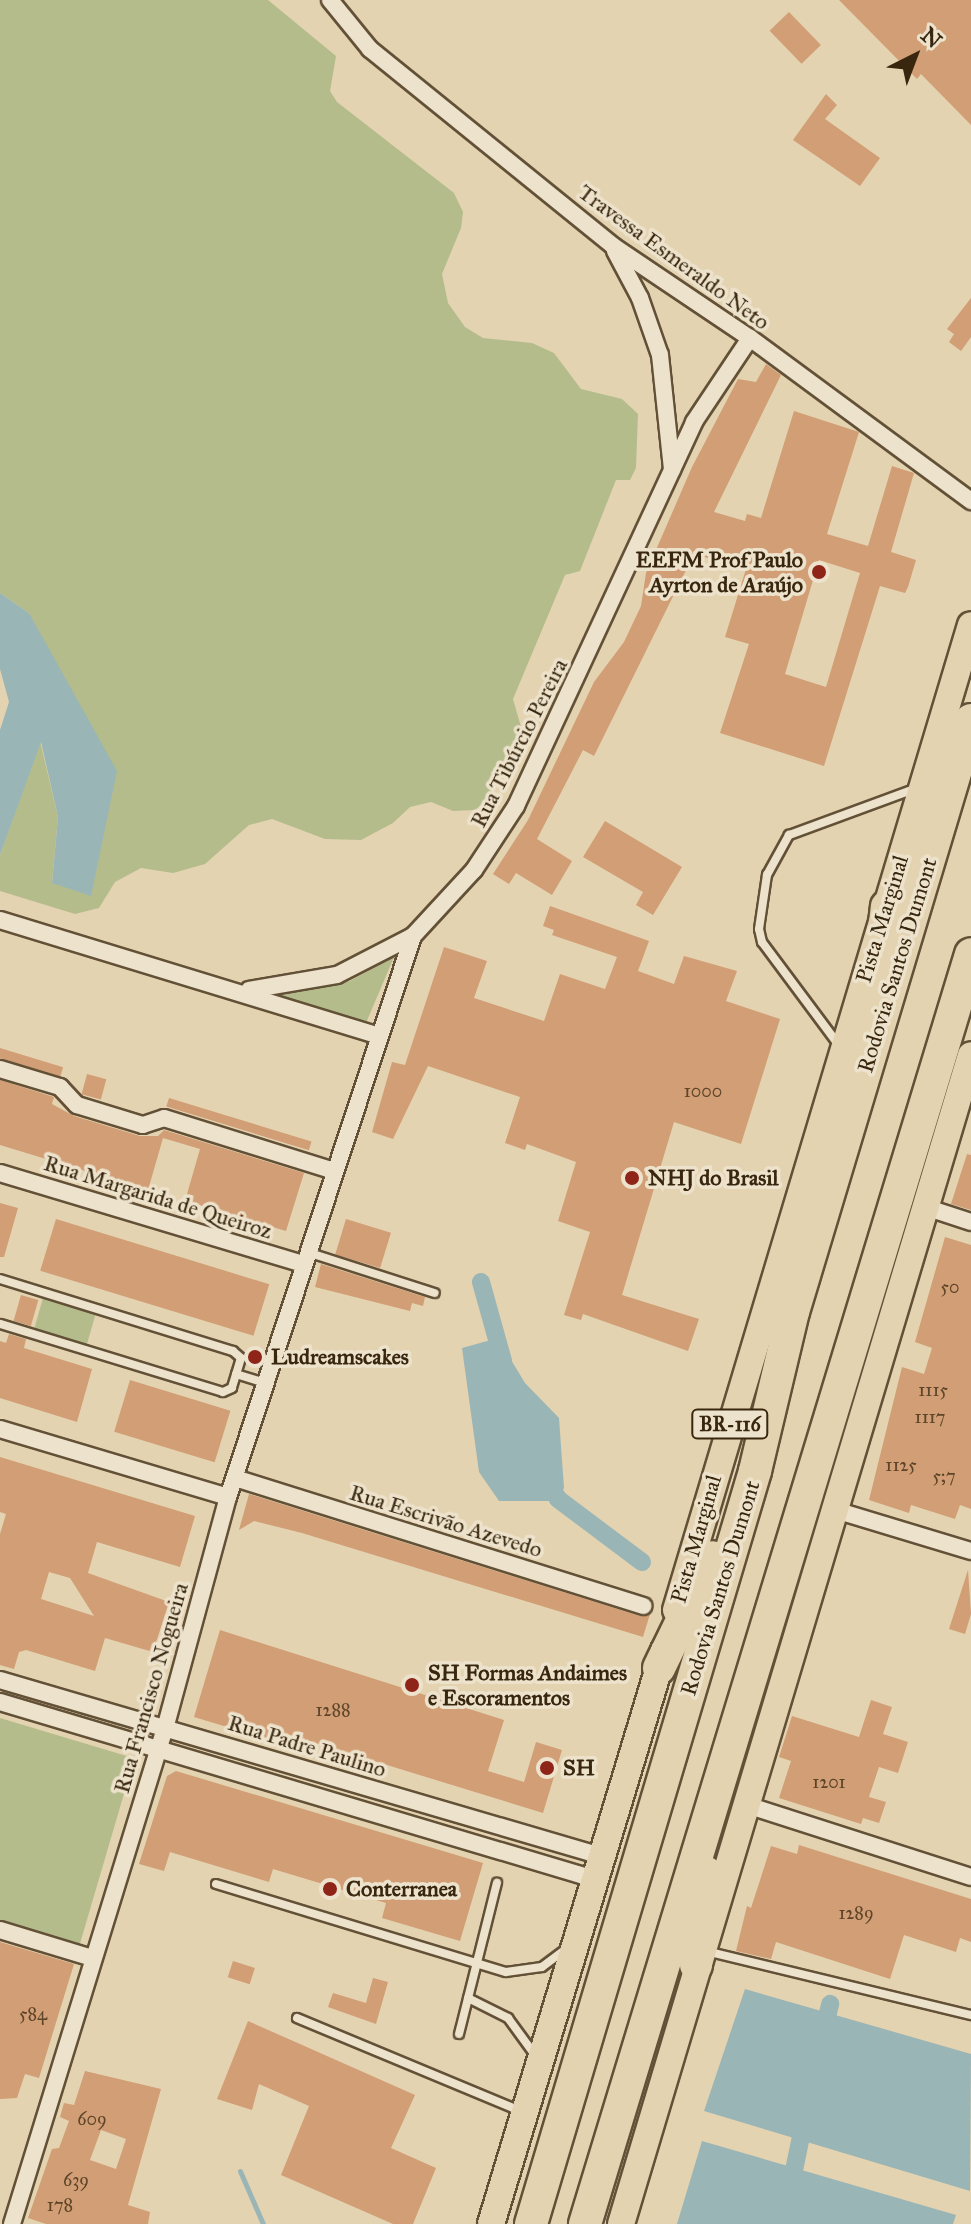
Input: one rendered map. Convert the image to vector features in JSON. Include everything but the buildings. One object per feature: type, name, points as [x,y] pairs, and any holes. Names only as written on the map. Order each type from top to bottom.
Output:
[{"type":"highway","name":"Rodovia Santos Dumont","points":[[531,2224],[755,1471],[856,1053],[971,720]]},
{"type":"highway","points":[[856,1053],[887,906]]},
{"type":"highway","points":[[585,2224],[971,954]]},
{"type":"highway","points":[[659,1668],[755,1471]]},
{"type":"highway","points":[[699,1957],[713,1797]]},
{"type":"main road","name":"Pista Marginal","points":[[887,906],[971,625]]},
{"type":"main road","name":"Pista Marginal","points":[[491,2224],[659,1668],[856,1053]]},
{"type":"main road","points":[[621,2224],[925,1207],[955,1124],[971,1055]]},
{"type":"street","name":"Travessa Esmeraldo Neto","points":[[330,0],[370,49],[613,246],[750,338],[971,501]]},
{"type":"street","points":[[613,246],[640,298],[660,355],[673,472]]},
{"type":"street","name":"Rua Tibúrcio Pereira","points":[[335,1168],[376,1035],[413,936],[474,870],[516,806],[694,422],[750,338]]},
{"type":"street","points":[[0,920],[243,991],[376,1035]]},
{"type":"street","points":[[243,991],[337,975],[413,936]]},
{"type":"street","points":[[0,1069],[60,1087],[77,1105],[143,1125],[164,1118],[335,1168]]},
{"type":"street","name":"Rua Francisco Nogueira","points":[[12,2224],[166,1725],[228,1497],[335,1168]]},
{"type":"street","name":"Rua Margarida de Queiroz","points":[[0,1173],[304,1258]]},
{"type":"street","points":[[925,1207],[971,1222]]},
{"type":"street","points":[[0,1429],[228,1497]]},
{"type":"street","name":"Rua Escrivão Azevedo","points":[[235,1478],[643,1606]]},
{"type":"street","points":[[835,1510],[971,1551]]},
{"type":"street","name":"Rua Padre Paulino","points":[[0,1680],[166,1725],[598,1867]]},
{"type":"street","name":"Rua Padre Paulino","points":[[0,1702],[598,1867]]},
{"type":"street","points":[[747,1805],[971,1877]]},
{"type":"street","points":[[0,1930],[92,1958]]},
{"type":"lane","points":[[856,1053],[762,942],[759,929],[767,875],[789,835],[922,786]]},
{"type":"lane","points":[[304,1258],[435,1293]]},
{"type":"lane","points":[[0,1279],[233,1351],[241,1358],[232,1388],[223,1392],[0,1324]]},
{"type":"lane","points":[[236,1374],[266,1383]]},
{"type":"lane","points":[[459,2034],[497,1883]]},
{"type":"lane","points":[[216,1884],[476,1965],[525,1972],[542,1967],[575,1941]]},
{"type":"lane","points":[[699,1957],[971,2015]]},
{"type":"lane","points":[[468,1998],[508,2018],[539,2062]]},
{"type":"lane","points":[[297,2018],[524,2113]]},
{"type":"green space","points":[[0,0],[268,0],[336,56],[330,91],[337,102],[454,193],[463,212],[461,228],[442,274],[448,303],[465,327],[483,338],[532,343],[554,353],[581,389],[622,399],[638,414],[636,468],[630,480],[616,480],[580,571],[565,575],[513,699],[523,734],[487,800],[475,810],[453,811],[431,802],[410,807],[393,823],[361,840],[325,839],[272,819],[249,825],[205,864],[173,873],[141,868],[115,882],[99,908],[75,914],[0,891],[0,855],[40,741],[58,817],[52,882],[91,895],[29,613],[0,593]]},
{"type":"green space","points":[[394,957],[366,1023],[276,996],[350,981]]},
{"type":"green space","points":[[43,1298],[96,1313],[86,1346],[34,1331]]},
{"type":"green space","points":[[0,1718],[130,1757],[133,1763],[79,1947],[0,1923]]},
{"type":"water","points":[[0,593],[29,613],[117,771],[91,896],[52,883],[58,817],[41,742],[0,855],[0,730],[9,702],[0,669]]},
{"type":"water","points":[[498,1338],[525,1383],[559,1418],[564,1488],[555,1501],[499,1501],[479,1472],[462,1348]]},
{"type":"water","points":[[745,1989],[971,2054],[970,2191],[704,2111]]},
{"type":"water","points":[[702,2141],[956,2215],[953,2224],[677,2224]]},
{"type":"waterway","points":[[481,1282],[503,1361]]},
{"type":"waterway","points":[[546,1478],[558,1499],[642,1562]]},
{"type":"waterway","points":[[823,2033],[830,2004]]},
{"type":"waterway","points":[[783,2224],[805,2117]]},
{"type":"waterway","points":[[240,2171],[263,2224]]},
{"type":"place","name":"EEFM Prof Paulo Ayrton de Araújo","points":[[819,572]]},
{"type":"place","name":"NHJ do Brasil","points":[[632,1178]]},
{"type":"place","name":"Ludreamscakes","points":[[255,1357]]},
{"type":"place","name":"SH Formas Andaimes e Escoramentos","points":[[412,1685]]},
{"type":"place","name":"SH","points":[[547,1768]]},
{"type":"place","name":"Conterranea","points":[[330,1889]]}]
